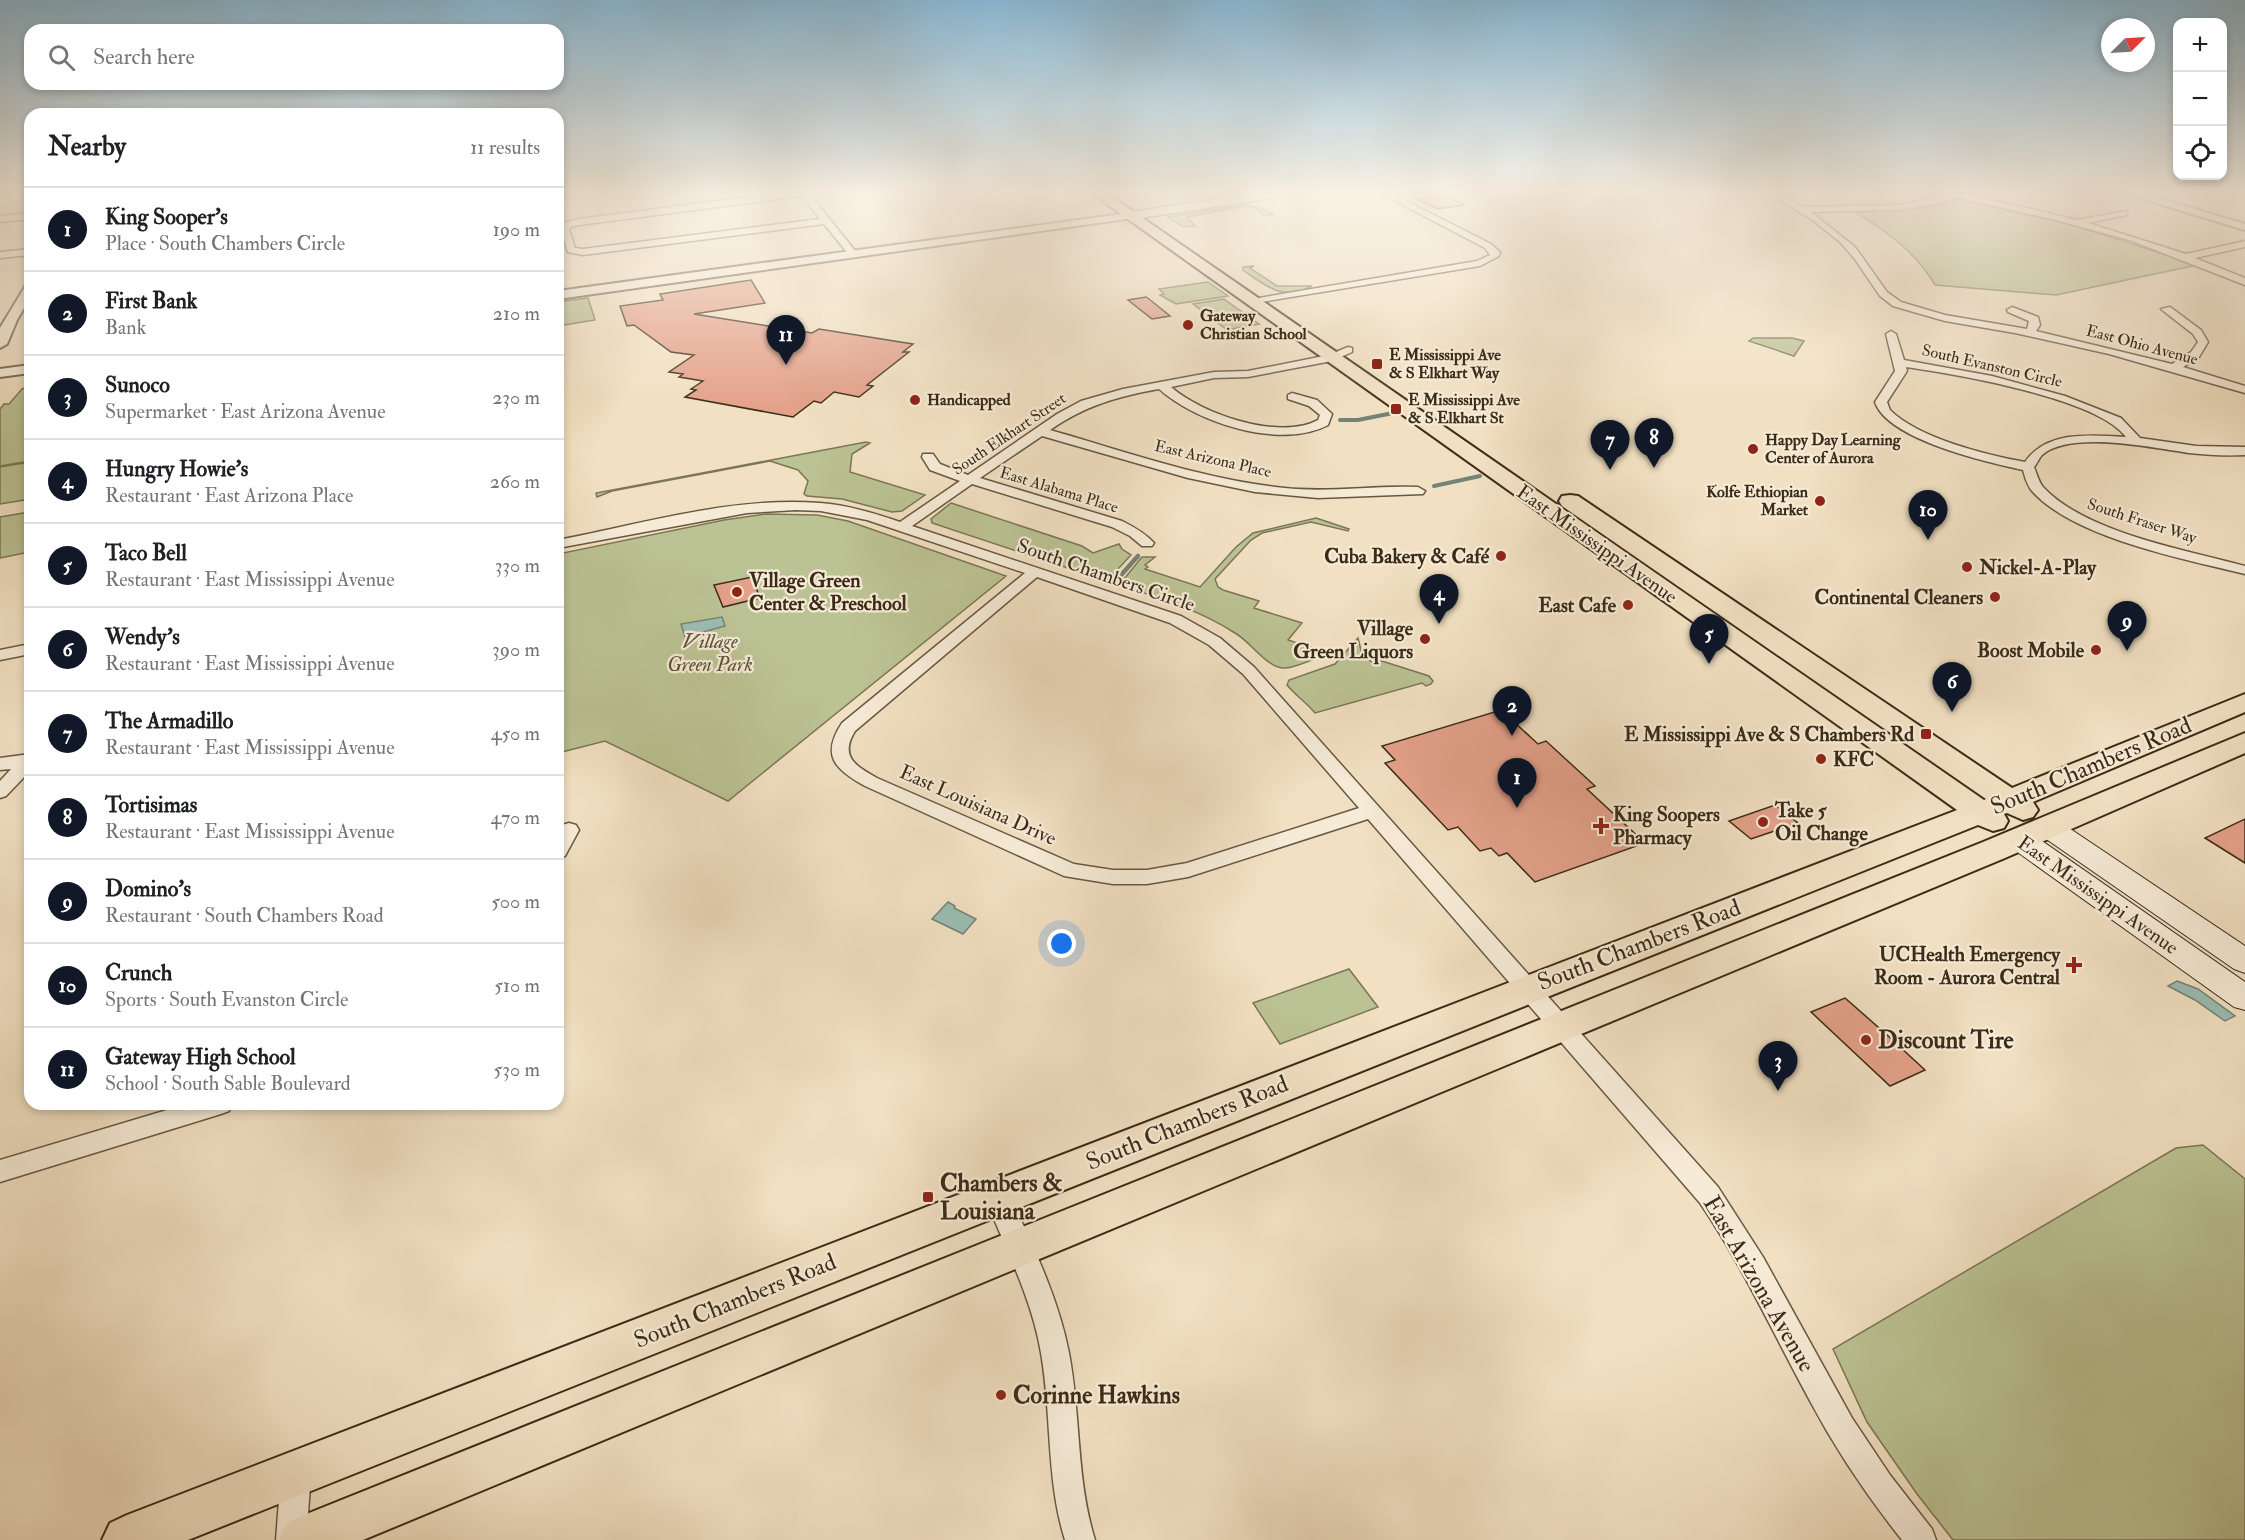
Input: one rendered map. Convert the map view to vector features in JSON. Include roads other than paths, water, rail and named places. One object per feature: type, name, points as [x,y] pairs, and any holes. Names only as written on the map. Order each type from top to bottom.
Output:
[{"type":"main road","name":"East Mississippi Avenue","points":[[1198,264],[2010,801],[2245,961]]},
{"type":"main road","name":"East Mississippi Avenue","points":[[1222,264],[1273,299],[1333,352],[1980,813],[2245,998]]},
{"type":"main road","name":"South Chambers Road","points":[[127,1540],[1529,988],[1980,813],[2245,702]]},
{"type":"main road","name":"South Chambers Road","points":[[304,1540],[2019,839],[2245,742]]},
{"type":"street","points":[[564,294],[782,264]]},
{"type":"street","points":[[1253,302],[1475,264]]},
{"type":"street","name":"East Ohio Avenue","points":[[1864,264],[1891,304],[1930,314],[2030,333],[2173,368],[2245,390]]},
{"type":"street","points":[[2201,264],[2245,282]]},
{"type":"street","points":[[0,344],[10,320],[24,298]]},
{"type":"street","points":[[2012,309],[2034,320],[2035,325],[2030,333]]},
{"type":"street","points":[[2166,309],[2197,332],[2204,342],[2198,352],[2173,368]]},
{"type":"street","name":"South Evanston Circle","points":[[1891,334],[1901,371],[1881,402],[1884,411],[1890,417],[1950,447],[2028,467]]},
{"type":"street","name":"South Elkhart Street","points":[[901,527],[1040,431],[1074,409],[1096,400],[1214,375],[1248,374],[1333,352]]},
{"type":"street","name":"South Evanston Circle","points":[[1899,363],[1924,366],[2027,388],[2068,400],[2123,424],[2136,441]]},
{"type":"street","points":[[0,373],[24,370]]},
{"type":"street","points":[[1162,385],[1197,410],[1273,431],[1304,432],[1324,422],[1326,414],[1320,408],[1292,397]]},
{"type":"street","name":"East Arizona Place","points":[[1040,431],[1245,487],[1311,494],[1418,491]]},
{"type":"street","points":[[2028,467],[2036,453],[2058,444],[2084,440],[2136,441],[2206,450],[2245,451]]},
{"type":"street","name":"East Alabama Place","points":[[928,457],[940,470],[1117,525],[1135,533],[1147,543]]},
{"type":"street","name":"South Fraser Way","points":[[2028,467],[2032,483],[2039,493],[2073,516],[2107,531],[2245,570]]},
{"type":"street","name":"South Chambers Circle","points":[[564,543],[764,505],[806,505],[841,509],[1171,617],[1203,632],[1222,645],[1251,673],[1529,988]]},
{"type":"street","name":"East Louisiana Drive","points":[[1035,572],[848,727],[841,738],[839,750],[844,763],[852,771],[871,782],[1062,867],[1080,873],[1113,877],[1147,877],[1188,870],[1372,811]]},
{"type":"street","points":[[0,655],[24,650]]},
{"type":"street","points":[[0,764],[24,762]]},
{"type":"street","points":[[0,792],[24,766]]},
{"type":"street","points":[[564,840],[569,830]]},
{"type":"street","name":"East Arizona Avenue","points":[[1529,988],[1677,1156],[1718,1207],[1747,1254],[1839,1423],[1879,1485],[1921,1540]]},
{"type":"street","points":[[0,1172],[159,1114],[184,1110]]},
{"type":"street","points":[[998,1198],[1043,1308],[1055,1352],[1065,1476],[1069,1504],[1080,1540]]},
{"type":"street","points":[[291,1540],[296,1474]]},
{"type":"water","points":[[722,617],[725,626],[685,637],[681,624]]},
{"type":"water","points":[[948,902],[955,906],[954,908],[976,919],[963,934],[932,919]]},
{"type":"water","points":[[2177,981],[2198,989],[2235,1016],[2225,1021],[2195,1000],[2168,986]]},
{"type":"waterway","points":[[1340,420],[1358,420],[1393,413]]},
{"type":"waterway","points":[[1434,486],[1480,476]]},
{"type":"waterway","points":[[1114,583],[1138,556]]},
{"type":"place","name":"Gateway Christian School","points":[[1188,325]]},
{"type":"place","name":"E Mississippi Ave & S Elkhart Way","points":[[1377,364]]},
{"type":"place","name":"Gateway High School","points":[[786,365]]},
{"type":"place","name":"Handicapped","points":[[915,400]]},
{"type":"place","name":"E Mississippi Ave & S Elkhart St","points":[[1396,409]]},
{"type":"place","name":"Happy Day Learning Center of Aurora","points":[[1753,449]]},
{"type":"place","name":"Tortisimas","points":[[1654,468]]},
{"type":"place","name":"The Armadillo","points":[[1610,470]]},
{"type":"place","name":"Kolfe Ethiopian Market","points":[[1820,501]]},
{"type":"place","name":"Crunch","points":[[1928,540]]},
{"type":"place","name":"Cuba Bakery & Café","points":[[1501,556]]},
{"type":"place","name":"Nickel-A-Play","points":[[1967,567]]},
{"type":"place","name":"Village Green Center & Preschool","points":[[737,592]]},
{"type":"place","name":"Continental Cleaners","points":[[1995,597]]},
{"type":"place","name":"East Cafe","points":[[1628,605]]},
{"type":"place","name":"Hungry Howie's","points":[[1439,624]]},
{"type":"place","name":"Village Green Liquors","points":[[1425,639]]},
{"type":"place","name":"Boost Mobile","points":[[2096,650]]},
{"type":"place","name":"Domino's","points":[[2127,651]]},
{"type":"place","name":"Taco Bell","points":[[1709,664]]},
{"type":"place","name":"Wendy's","points":[[1952,712]]},
{"type":"place","name":"E Mississippi Ave & S Chambers Rd","points":[[1926,734]]},
{"type":"place","name":"First Bank","points":[[1512,736]]},
{"type":"place","name":"KFC","points":[[1821,759]]},
{"type":"place","name":"King Sooper's","points":[[1517,808]]},
{"type":"place","name":"Take 5 Oil Change","points":[[1763,822]]},
{"type":"place","name":"King Soopers Pharmacy","points":[[1601,826]]},
{"type":"place","name":"UCHealth Emergency Room - Aurora Central","points":[[2074,965]]},
{"type":"place","name":"Discount Tire","points":[[1866,1040]]},
{"type":"place","name":"Sunoco","points":[[1778,1091]]},
{"type":"place","name":"Chambers & Louisiana","points":[[928,1197]]},
{"type":"place","name":"Corinne Hawkins","points":[[1001,1395]]},
{"type":"park label","name":"Village Green Park","points":[[710,652]]}]
